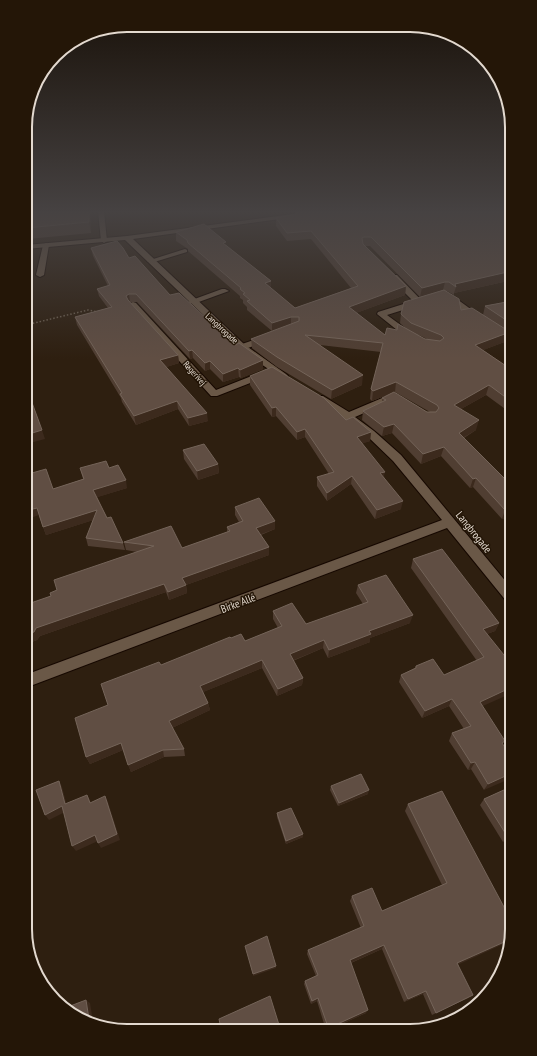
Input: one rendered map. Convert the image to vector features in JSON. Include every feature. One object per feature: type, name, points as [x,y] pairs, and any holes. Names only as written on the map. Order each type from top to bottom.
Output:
[{"type":"street","name":"Langbrogade","points":[[150,261],[242,347],[273,370],[294,382]]},
{"type":"street","points":[[387,270],[422,301],[381,314],[406,335],[421,341]]},
{"type":"street","points":[[437,296],[443,294],[505,335]]},
{"type":"street","name":"Røgerivej","points":[[133,305],[214,394],[273,370]]},
{"type":"street","name":"Langbrogade","points":[[307,391],[348,416],[370,433],[397,458],[505,589]]},
{"type":"street","points":[[348,416],[394,396],[406,403]]},
{"type":"street","name":"Birke Allé","points":[[32,679],[450,522]]},
{"type":"lane","points":[[40,275],[43,260]]},
{"type":"lane","points":[[193,301],[225,291]]},
{"type":"lane","points":[[242,347],[272,337]]},
{"type":"path","points":[[32,324],[88,310],[104,313]]},
{"type":"building","points":[[97,260],[139,260],[170,295],[179,293],[235,345],[239,343],[263,360],[240,370],[238,368],[223,374],[210,361],[205,363],[192,350],[189,351],[136,294],[129,294],[126,296],[128,300],[178,355],[160,360],[207,413],[188,418],[177,401],[134,416],[120,394],[122,393],[75,317],[112,307],[97,289],[110,285]]},
{"type":"building","points":[[208,260],[245,260],[271,281],[265,283],[295,308],[358,286],[336,260],[380,260],[406,286],[349,307],[385,335],[387,328],[397,330],[398,324],[425,339],[440,341],[444,338],[441,335],[411,323],[401,314],[404,302],[444,290],[459,299],[461,310],[472,308],[505,329],[505,334],[475,345],[505,365],[505,397],[489,385],[454,405],[479,420],[459,433],[505,479],[505,510],[476,478],[473,479],[444,447],[423,454],[394,424],[384,427],[363,411],[386,400],[382,398],[394,392],[427,412],[436,412],[439,408],[437,405],[396,382],[373,391],[371,389],[383,343],[305,335],[363,375],[332,390],[277,357],[251,339],[299,321],[299,317],[291,317],[272,323],[247,301],[250,300],[243,294],[245,293],[240,289],[241,288]]},
{"type":"building","points":[[394,260],[505,260],[505,273],[455,284],[456,287],[449,282],[445,282],[422,288]]},
{"type":"building","points":[[505,302],[505,319],[485,306]]},
{"type":"building","points":[[272,367],[324,398],[346,420],[353,417],[371,432],[357,437],[385,472],[380,473],[403,501],[377,510],[352,476],[327,493],[317,477],[334,472],[305,429],[297,432],[276,407],[272,408],[250,376]]},
{"type":"building","points":[[32,403],[42,430],[32,433]]},
{"type":"building","points":[[204,444],[218,464],[197,471],[183,450]]},
{"type":"building","points":[[106,461],[109,468],[118,465],[126,480],[93,490],[107,518],[111,517],[123,543],[86,538],[97,510],[43,527],[37,508],[32,509],[32,473],[46,469],[53,489],[84,479],[80,468]]},
{"type":"building","points":[[259,498],[275,521],[256,528],[269,547],[182,578],[186,585],[168,592],[164,584],[36,628],[32,633],[32,603],[51,596],[50,593],[57,590],[54,580],[154,546],[124,542],[171,526],[182,548],[230,531],[227,527],[243,521],[235,507]]},
{"type":"building","points":[[442,549],[499,623],[483,629],[505,656],[505,690],[480,702],[505,741],[502,743],[505,748],[505,776],[488,784],[475,762],[471,763],[452,733],[471,726],[452,699],[425,711],[401,675],[416,668],[416,666],[433,659],[444,675],[484,657],[413,559]]},
{"type":"building","points":[[386,575],[413,615],[369,631],[371,634],[329,650],[324,640],[290,654],[303,678],[278,689],[262,660],[200,686],[208,703],[169,721],[184,749],[163,750],[128,765],[121,743],[86,757],[75,718],[108,705],[101,684],[159,662],[161,665],[230,637],[231,638],[241,634],[245,641],[282,626],[273,611],[292,603],[306,624],[368,602],[358,585]]},
{"type":"building","points":[[361,774],[369,790],[339,803],[331,786]]},
{"type":"building","points":[[59,781],[65,804],[87,795],[90,803],[105,796],[117,834],[98,843],[95,835],[72,846],[62,806],[45,815],[36,790]]},
{"type":"building","points":[[505,789],[505,833],[484,799]]},
{"type":"building","points":[[442,791],[505,909],[504,942],[457,963],[473,995],[436,1013],[426,991],[408,999],[384,945],[350,960],[368,1010],[338,1024],[327,1024],[318,998],[312,1001],[305,981],[318,975],[308,950],[364,926],[352,896],[372,888],[382,911],[447,883],[408,804]]},
{"type":"building","points":[[291,808],[303,834],[286,841],[277,813]]},
{"type":"building","points":[[267,936],[276,966],[253,974],[245,946]]},
{"type":"building","points":[[270,996],[279,1024],[220,1024],[219,1019]]},
{"type":"building","points":[[86,1000],[89,1016],[79,1011],[71,1006]]}]
